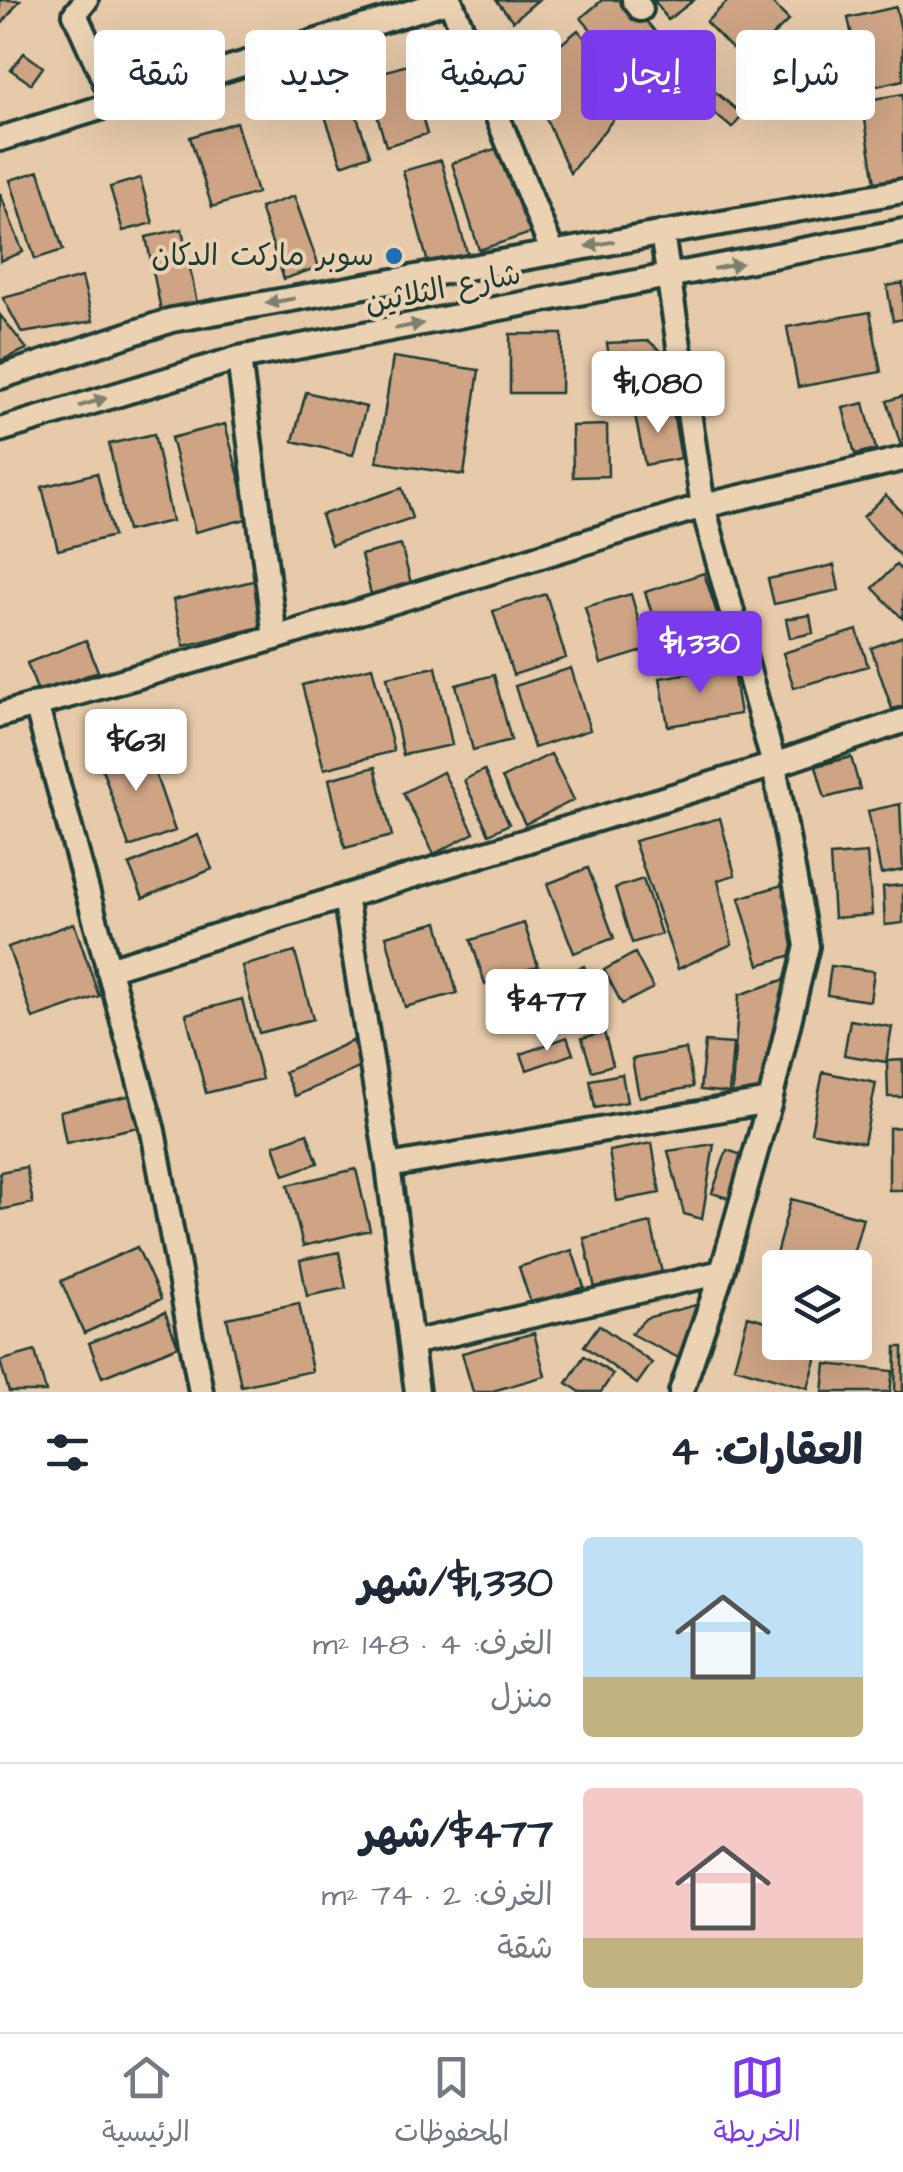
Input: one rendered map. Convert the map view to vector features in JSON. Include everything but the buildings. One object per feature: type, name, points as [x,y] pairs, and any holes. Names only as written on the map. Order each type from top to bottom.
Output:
[{"type":"street","points":[[86,0],[76,14],[94,56]]},
{"type":"street","points":[[225,70],[450,0],[554,253]]},
{"type":"street","points":[[0,139],[94,110]]},
{"type":"street","name":"شارع الثلاثين","points":[[0,377],[172,320],[903,191]]},
{"type":"street","name":"شارع الثلاثين","points":[[0,430],[239,358],[903,232]]},
{"type":"street","points":[[662,233],[702,506],[774,765],[807,946],[770,1100],[722,1272],[681,1392]]},
{"type":"street","points":[[239,358],[276,638]]},
{"type":"street","points":[[0,715],[276,638],[702,506],[903,459]]},
{"type":"street","points":[[36,704],[153,1131],[202,1392]]},
{"type":"street","points":[[108,969],[902,724]]},
{"type":"street","points":[[345,896],[388,1166],[417,1392]]},
{"type":"street","points":[[388,1166],[770,1100]]},
{"type":"street","points":[[411,1342],[722,1272]]},
{"type":"place","name":"سوبر ماركت الدكان","points":[[394,256]]}]
